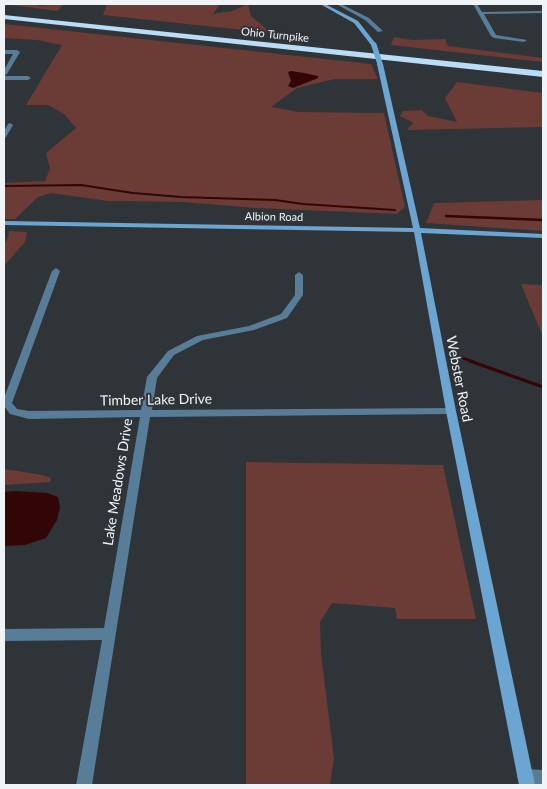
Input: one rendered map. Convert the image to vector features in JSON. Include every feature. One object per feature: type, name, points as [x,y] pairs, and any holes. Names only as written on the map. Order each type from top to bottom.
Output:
[{"type":"highway","name":"Ohio Turnpike","points":[[4,10],[543,66]]},
{"type":"highway","name":"Ohio Turnpike","points":[[4,17],[543,74]]},
{"type":"street","name":"Webster Road","points":[[322,4],[356,22],[374,45],[380,64],[416,230],[526,781]]},
{"type":"street","points":[[341,5],[354,4]]},
{"type":"street","points":[[475,4],[494,36],[524,40]]},
{"type":"street","points":[[341,5],[367,19],[380,31]]},
{"type":"street","points":[[482,14],[543,13]]},
{"type":"street","points":[[4,52],[17,52],[4,76],[28,78]]},
{"type":"street","points":[[4,136],[7,125]]},
{"type":"street","name":"Albion Road","points":[[4,223],[416,230],[543,236]]},
{"type":"street","name":"Timber Lake Drive","points":[[56,271],[7,403],[14,412],[30,415],[451,411]]},
{"type":"street","name":"Lake Meadows Drive","points":[[84,785],[144,413],[152,377],[171,353],[200,338],[251,328],[284,316],[299,295],[299,274]]},
{"type":"street","points":[[4,635],[109,634]]},
{"type":"street","points":[[526,781],[543,777]]},
{"type":"shaded area","points":[[4,4],[40,4],[38,6],[64,4],[57,11]]},
{"type":"shaded area","points":[[107,4],[220,4],[213,14],[232,11],[248,4],[251,16],[271,33],[103,15]]},
{"type":"shaded area","points":[[4,24],[371,64],[378,79],[335,79],[297,88],[271,107],[299,112],[384,113],[405,207],[397,214],[255,208],[183,202],[108,201],[51,193],[38,197],[15,219],[4,219],[4,183],[45,181],[50,169],[46,153],[76,128],[64,114],[48,105],[26,105],[62,45],[37,40],[4,38]]},
{"type":"shaded area","points":[[394,37],[412,40],[445,39],[448,46],[543,58],[543,62],[391,45]]},
{"type":"shaded area","points":[[288,72],[318,76],[318,78],[293,88],[288,86],[291,81]]},
{"type":"shaded area","points":[[457,82],[543,93],[543,127],[408,130],[414,123],[400,116],[403,111],[422,110],[428,116],[457,122],[445,98]]},
{"type":"shaded area","points":[[543,200],[543,231],[426,223],[434,203]]},
{"type":"shaded area","points":[[9,231],[27,232],[25,242],[4,266],[4,244],[8,238]]},
{"type":"shaded area","points":[[521,284],[543,285],[543,337]]},
{"type":"shaded area","points":[[246,462],[443,465],[476,619],[397,619],[395,608],[332,603],[320,622],[321,654],[334,758],[330,785],[246,785]]},
{"type":"shaded area","points":[[4,469],[51,478],[50,482],[4,485]]},
{"type":"shaded area","points":[[4,492],[47,493],[58,497],[60,507],[57,520],[46,538],[25,545],[4,546]]},
{"type":"waterway","points":[[4,186],[81,185],[133,193],[181,197],[275,200],[303,204],[395,210]]},
{"type":"waterway","points":[[446,216],[543,220]]},
{"type":"waterway","points":[[457,356],[474,362]]},
{"type":"waterway","points":[[470,361],[543,387]]}]
